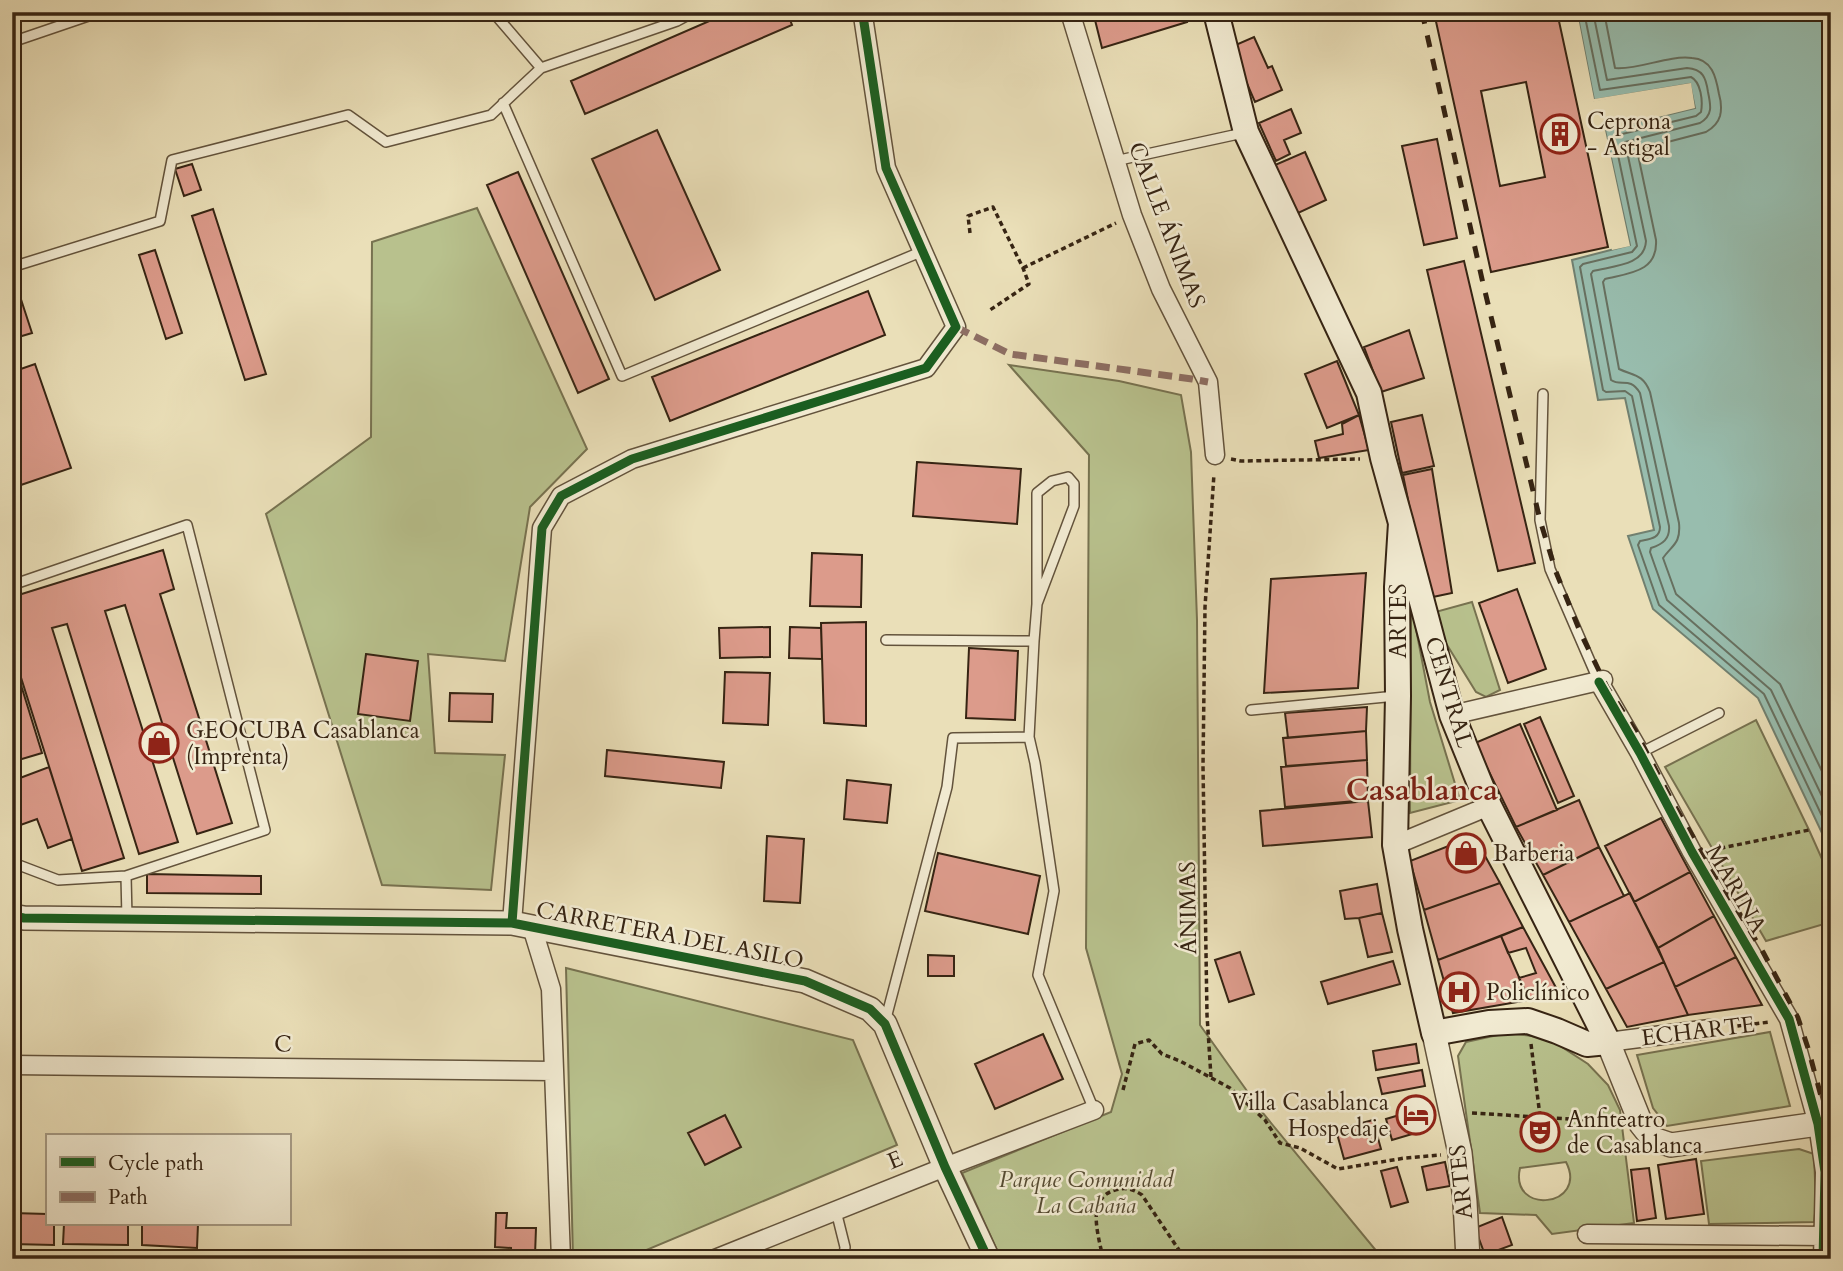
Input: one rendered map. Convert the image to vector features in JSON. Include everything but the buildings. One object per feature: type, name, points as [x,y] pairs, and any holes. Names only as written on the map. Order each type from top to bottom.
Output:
[{"type":"main road","name":"ARTES","points":[[1216,12],[1245,132],[1369,393],[1401,523],[1397,587],[1395,845],[1410,929],[1434,1033]]},
{"type":"main road","name":"CENTRAL","points":[[1401,523],[1452,715],[1489,806],[1597,1043]]},
{"type":"main road","points":[[1434,1033],[1489,1023],[1528,1021],[1597,1043]]},
{"type":"street","name":"CALLE ÁNIMAS","points":[[1070,12],[1132,215],[1161,289],[1208,382],[1215,455]]},
{"type":"street","points":[[561,1259],[551,989],[522,925],[541,528],[561,496],[632,459],[926,368],[956,327],[886,168],[863,16]]},
{"type":"street","points":[[1452,715],[1601,681]]},
{"type":"street","name":"MARINA","points":[[1601,681],[1692,852],[1789,1019],[1825,1123],[1822,1259]]},
{"type":"street","points":[[1395,845],[1489,806]]},
{"type":"street","name":"CARRETERA DEL ASILO","points":[[12,916],[522,925],[804,981],[870,1009],[884,1024],[988,1259]]},
{"type":"street","name":"ECHARTE","points":[[1641,1124],[1622,1079],[1597,1043],[1710,1029]]},
{"type":"street","name":"ARTES","points":[[1434,1033],[1460,1153],[1468,1259]]},
{"type":"street","name":"C","points":[[12,1065],[553,1071]]},
{"type":"street","name":"E","points":[[715,1259],[1094,1110]]},
{"type":"street","points":[[1641,1124],[1653,1139],[1671,1145],[1825,1123]]},
{"type":"street","points":[[1587,1234],[1824,1236]]},
{"type":"lane","points":[[12,42],[100,12]]},
{"type":"lane","points":[[493,12],[541,68]]},
{"type":"lane","points":[[12,267],[159,221],[172,160],[348,115],[386,142],[491,115],[541,68],[677,21],[694,12]]},
{"type":"lane","points":[[503,103],[622,376],[923,251]]},
{"type":"lane","points":[[1115,161],[1245,132]]},
{"type":"lane","points":[[1543,394],[1540,520],[1550,569],[1601,681]]},
{"type":"lane","points":[[1037,604],[1074,506],[1074,484],[1068,477],[1052,481],[1037,493],[1037,604],[1029,737],[1055,891],[1038,975],[1094,1110]]},
{"type":"lane","points":[[12,585],[187,525],[265,830],[126,876],[58,880],[12,860]]},
{"type":"lane","points":[[886,640],[1034,641]]},
{"type":"lane","points":[[1251,710],[1398,696]]},
{"type":"lane","points":[[1640,753],[1719,713]]},
{"type":"lane","points":[[884,1024],[947,787],[953,738],[1029,737]]},
{"type":"lane","points":[[126,876],[127,920]]},
{"type":"lane","points":[[836,1211],[845,1247],[844,1259]]},
{"type":"path","points":[[970,233],[968,216],[993,207],[1029,284],[990,310]]},
{"type":"path","points":[[1023,268],[1132,215]]},
{"type":"path","points":[[1215,455],[1241,461],[1383,458]]},
{"type":"path","points":[[1692,852],[1809,830]]},
{"type":"path","points":[[1528,1021],[1540,1117]]},
{"type":"path","points":[[1123,1090],[1135,1044],[1149,1040],[1162,1054],[1211,1076],[1230,1088],[1265,1120],[1280,1143],[1300,1148],[1338,1169],[1405,1158],[1460,1153]]},
{"type":"path","points":[[1451,1111],[1641,1124]]},
{"type":"path","points":[[1103,1259],[1097,1205],[1110,1192],[1128,1188],[1142,1195],[1185,1259]]},
{"type":"green space","points":[[477,208],[587,449],[530,507],[505,661],[428,654],[435,753],[505,755],[491,890],[382,885],[266,514],[371,437],[372,242]]},
{"type":"green space","name":"Parque Comunidad La Cabaña","points":[[1009,365],[1119,381],[1181,395],[1191,452],[1197,620],[1200,1025],[1262,1112],[1383,1259],[1001,1259],[962,1173],[1111,1112],[1122,1074],[1086,948],[1089,455]]},
{"type":"green space","points":[[1472,602],[1500,690],[1486,697],[1476,692],[1428,614]]},
{"type":"green space","points":[[1411,603],[1430,702],[1460,800],[1410,813]]},
{"type":"green space","points":[[1756,720],[1831,879],[1831,922],[1766,941],[1665,767]]},
{"type":"green space","points":[[566,968],[853,1040],[897,1145],[625,1259],[573,1259]]},
{"type":"green space","points":[[1770,1032],[1790,1106],[1667,1126],[1653,1108],[1637,1055]]},
{"type":"green space","points":[[1507,1033],[1540,1037],[1554,1042],[1588,1064],[1608,1085],[1620,1110],[1634,1223],[1552,1234],[1536,1215],[1480,1213],[1458,1056],[1466,1042]],"holes":[[[1566,1162],[1570,1177],[1567,1189],[1559,1196],[1548,1200],[1536,1199],[1526,1194],[1520,1183],[1520,1168]]]},
{"type":"green space","points":[[1799,1149],[1814,1154],[1814,1222],[1709,1224],[1701,1161]]},
{"type":"water","points":[[1577,12],[1831,12],[1831,852],[1758,698],[1653,609],[1628,536],[1654,530],[1625,398],[1598,400],[1572,260],[1630,245],[1605,130],[1695,108],[1690,84],[1594,100]]},
{"type":"pier","points":[[1573,12],[1577,12],[1594,99],[1691,83],[1695,108],[1605,130],[1630,246],[1612,250],[1611,247],[1626,243],[1602,128],[1691,106],[1688,87],[1591,102]]},
{"type":"railway","points":[[1422,12],[1482,279],[1540,520],[1556,572],[1581,634],[1607,687],[1635,730],[1673,803],[1763,952],[1798,1018],[1825,1111],[1831,1153]]},
{"type":"marked path","points":[[956,327],[1010,354],[1208,382]]},
{"type":"cycle path","points":[[512,923],[542,528],[561,496],[632,459],[926,368],[956,327],[886,168],[863,16]]},
{"type":"cycle path","points":[[1599,682],[1692,852],[1789,1019],[1818,1124],[1825,1172],[1823,1259]]},
{"type":"cycle path","points":[[12,916],[512,923],[805,981],[870,1009],[885,1024],[945,1167],[988,1259]]},
{"type":"place","name":"Ceprona - Astigal","points":[[1560,134]]},
{"type":"place","name":"GEOCUBA Casablanca (Imprenta)","points":[[159,743]]},
{"type":"place","name":"Barberia","points":[[1466,853]]},
{"type":"place","name":"Policlínico","points":[[1459,992]]},
{"type":"place","name":"Villa Casablanca Hospedaje","points":[[1416,1115]]},
{"type":"place","name":"Anfiteatro de Casablanca","points":[[1540,1132]]},
{"type":"district","name":"Casablanca","points":[[1422,790]]}]
